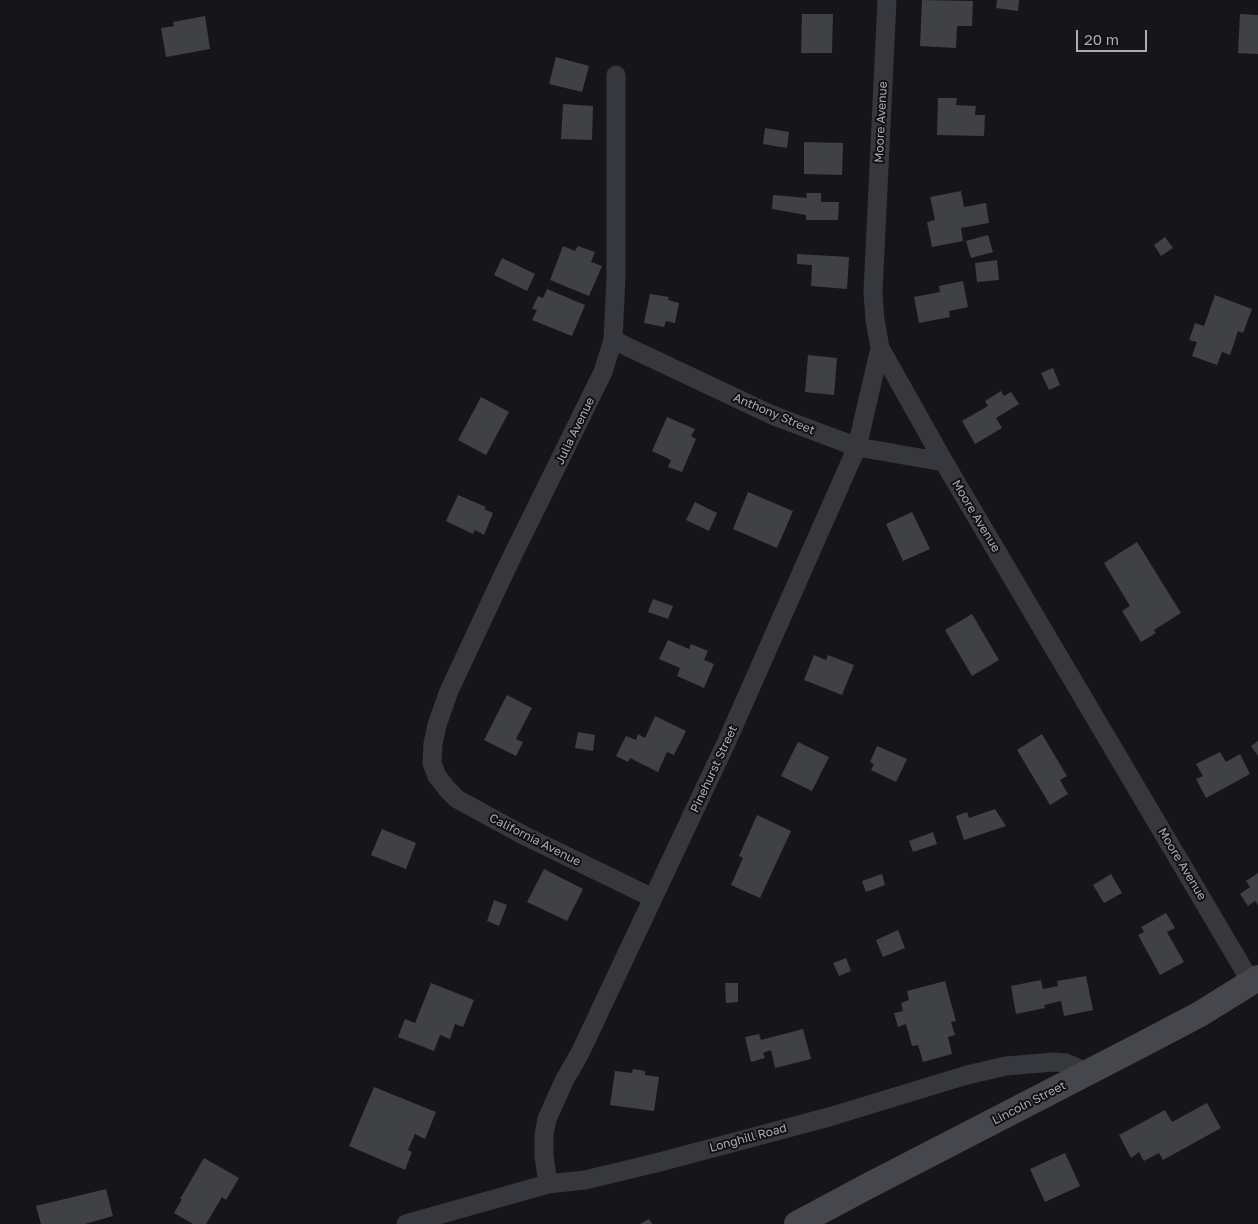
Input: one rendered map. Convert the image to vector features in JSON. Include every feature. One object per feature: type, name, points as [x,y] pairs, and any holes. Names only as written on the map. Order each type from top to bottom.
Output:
[{"type":"main road","name":"Lincoln Street","points":[[797,1224],[1200,1014],[1255,980]]},
{"type":"street","name":"Moore Avenue","points":[[887,0],[874,292],[875,320],[880,348],[944,462],[1255,980]]},
{"type":"street","name":"Julia Avenue","points":[[432,763],[437,725],[449,691],[507,567],[604,372],[613,340],[616,276],[616,75]]},
{"type":"street","name":"Anthony Street","points":[[613,340],[772,415],[858,447],[944,462]]},
{"type":"street","name":"Pinehurst Street","points":[[548,1184],[544,1156],[546,1119],[580,1053],[727,741],[858,447],[880,348]]},
{"type":"street","name":"California Avenue","points":[[432,763],[442,782],[458,799],[523,835],[653,898]]},
{"type":"street","name":"Longhill Road","points":[[406,1224],[548,1184],[608,1176],[828,1117],[967,1075],[1006,1066],[1054,1062],[1066,1063],[1089,1073]]},
{"type":"building","points":[[922,0],[973,1],[972,26],[957,26],[956,48],[920,46]]},
{"type":"building","points":[[997,0],[1019,0],[1018,11],[996,8]]},
{"type":"building","points":[[802,14],[833,14],[832,53],[801,53]]},
{"type":"building","points":[[1240,14],[1258,15],[1258,54],[1238,53]]},
{"type":"building","points":[[205,16],[210,49],[166,57],[161,28],[174,26],[173,22]]},
{"type":"building","points":[[556,57],[589,66],[582,92],[549,84]]},
{"type":"building","points":[[938,98],[957,98],[956,105],[976,106],[975,115],[985,115],[984,136],[937,135]]},
{"type":"building","points":[[563,104],[593,106],[592,140],[561,139]]},
{"type":"building","points":[[765,128],[789,132],[787,148],[763,144]]},
{"type":"building","points":[[804,142],[843,143],[842,175],[804,174]]},
{"type":"building","points":[[961,191],[964,207],[986,203],[989,223],[961,228],[963,241],[932,247],[927,222],[935,220],[930,197]]},
{"type":"building","points":[[806,193],[821,193],[821,202],[839,202],[838,220],[806,220],[806,215],[772,209],[773,195],[807,198]]},
{"type":"building","points":[[988,235],[993,252],[971,258],[966,241]]},
{"type":"building","points":[[1165,237],[1173,248],[1161,256],[1154,245]]},
{"type":"building","points":[[563,246],[575,251],[578,246],[595,252],[591,262],[602,266],[589,296],[550,280]]},
{"type":"building","points":[[797,254],[849,257],[847,289],[811,286],[812,265],[797,264]]},
{"type":"building","points":[[502,258],[535,274],[527,291],[494,275]]},
{"type":"building","points":[[997,260],[999,280],[977,282],[975,263]]},
{"type":"building","points":[[963,281],[968,307],[949,311],[950,317],[919,323],[914,297],[940,292],[939,286]]},
{"type":"building","points":[[547,289],[585,305],[572,336],[532,320],[537,310],[532,309],[538,296],[543,298]]},
{"type":"building","points":[[650,294],[669,297],[668,300],[679,303],[675,323],[666,321],[664,327],[644,323]]},
{"type":"building","points":[[1215,295],[1252,309],[1243,333],[1238,331],[1230,355],[1222,352],[1217,365],[1192,356],[1197,342],[1189,340],[1195,323],[1204,326]]},
{"type":"building","points":[[808,355],[837,358],[834,395],[805,392]]},
{"type":"building","points":[[1053,368],[1060,385],[1049,390],[1041,373]]},
{"type":"building","points":[[1001,391],[1004,396],[1011,392],[1019,404],[996,418],[1002,428],[975,444],[962,421],[988,406],[985,401]]},
{"type":"building","points":[[481,397],[509,412],[486,455],[458,440]]},
{"type":"building","points":[[667,417],[695,429],[691,436],[696,439],[682,472],[668,467],[671,460],[652,451]]},
{"type":"building","points":[[748,492],[793,511],[777,548],[733,529]]},
{"type":"building","points":[[458,495],[486,507],[484,509],[493,513],[484,535],[475,530],[473,534],[446,521]]},
{"type":"building","points":[[695,502],[717,513],[709,531],[686,520]]},
{"type":"building","points":[[912,512],[930,549],[903,561],[886,524]]},
{"type":"building","points":[[1137,542],[1181,613],[1154,630],[1156,633],[1141,642],[1122,611],[1130,606],[1104,563]]},
{"type":"building","points":[[653,599],[673,606],[668,619],[648,612]]},
{"type":"building","points":[[972,614],[999,660],[972,676],[945,630]]},
{"type":"building","points":[[668,640],[689,649],[691,644],[708,651],[704,660],[714,664],[704,688],[677,676],[680,668],[659,659]]},
{"type":"building","points":[[814,655],[826,660],[828,655],[854,665],[842,695],[804,680]]},
{"type":"building","points":[[507,695],[532,708],[516,739],[523,742],[516,756],[484,740]]},
{"type":"building","points":[[655,716],[686,731],[674,755],[667,752],[658,772],[630,758],[628,762],[616,756],[626,736],[636,740],[638,734],[645,738]]},
{"type":"building","points":[[578,732],[595,735],[593,751],[575,748]]},
{"type":"building","points":[[1042,734],[1067,776],[1060,780],[1068,794],[1050,805],[1017,750]]},
{"type":"building","points":[[1258,741],[1258,756],[1251,746]]},
{"type":"building","points":[[798,742],[829,757],[812,791],[781,776]]},
{"type":"building","points":[[877,746],[907,759],[896,782],[871,770],[874,764],[870,762]]},
{"type":"building","points":[[1220,752],[1226,762],[1240,754],[1250,774],[1206,798],[1196,779],[1203,776],[1196,764]]},
{"type":"building","points":[[995,809],[1006,826],[964,840],[956,816],[967,812],[969,818]]},
{"type":"building","points":[[757,815],[791,831],[760,898],[731,885],[743,858],[739,856]]},
{"type":"building","points":[[382,829],[416,843],[406,869],[371,855]]},
{"type":"building","points":[[933,832],[937,844],[913,852],[909,841]]},
{"type":"building","points":[[544,869],[583,889],[567,921],[527,902]]},
{"type":"building","points":[[1258,873],[1258,905],[1255,901],[1248,906],[1240,894],[1250,887],[1246,881]]},
{"type":"building","points":[[882,874],[885,885],[866,892],[862,881]]},
{"type":"building","points":[[1111,874],[1122,893],[1104,903],[1093,885]]},
{"type":"building","points":[[494,900],[507,905],[499,926],[487,921]]},
{"type":"building","points":[[1166,913],[1175,928],[1167,932],[1184,962],[1160,975],[1138,935],[1144,932],[1141,927]]},
{"type":"building","points":[[898,930],[905,948],[883,957],[876,940]]},
{"type":"building","points":[[846,958],[851,971],[839,976],[833,963]]},
{"type":"building","points":[[1086,976],[1093,1010],[1064,1016],[1061,1001],[1044,1005],[1045,1008],[1016,1014],[1011,986],[1041,980],[1043,989],[1058,986],[1057,981]]},
{"type":"building","points":[[945,981],[956,1021],[951,1022],[955,1035],[948,1037],[952,1054],[923,1062],[918,1045],[912,1046],[906,1024],[898,1027],[894,1013],[903,1011],[901,1003],[909,1000],[907,991]]},
{"type":"building","points":[[431,983],[474,1000],[463,1027],[455,1024],[450,1039],[440,1035],[434,1051],[398,1037],[405,1019],[415,1023]]},
{"type":"building","points":[[725,983],[738,983],[738,1002],[726,1003]]},
{"type":"building","points":[[803,1029],[811,1059],[775,1068],[771,1050],[763,1053],[765,1058],[751,1062],[745,1037],[759,1034],[761,1040]]},
{"type":"building","points":[[633,1069],[645,1071],[645,1075],[659,1077],[654,1111],[610,1105],[615,1071],[632,1073]]},
{"type":"building","points":[[374,1087],[436,1112],[425,1139],[415,1134],[408,1150],[412,1152],[405,1170],[349,1146]]},
{"type":"building","points":[[1207,1103],[1221,1128],[1163,1160],[1159,1153],[1144,1161],[1139,1152],[1131,1158],[1119,1135],[1165,1110],[1172,1122]]},
{"type":"building","points":[[1065,1153],[1080,1186],[1045,1202],[1030,1169]]},
{"type":"building","points":[[204,1158],[239,1178],[226,1200],[222,1197],[206,1224],[193,1224],[174,1213]]},
{"type":"building","points":[[106,1189],[113,1216],[85,1224],[41,1224],[36,1206]]},
{"type":"building","points":[[649,1219],[652,1224],[640,1224]]}]
